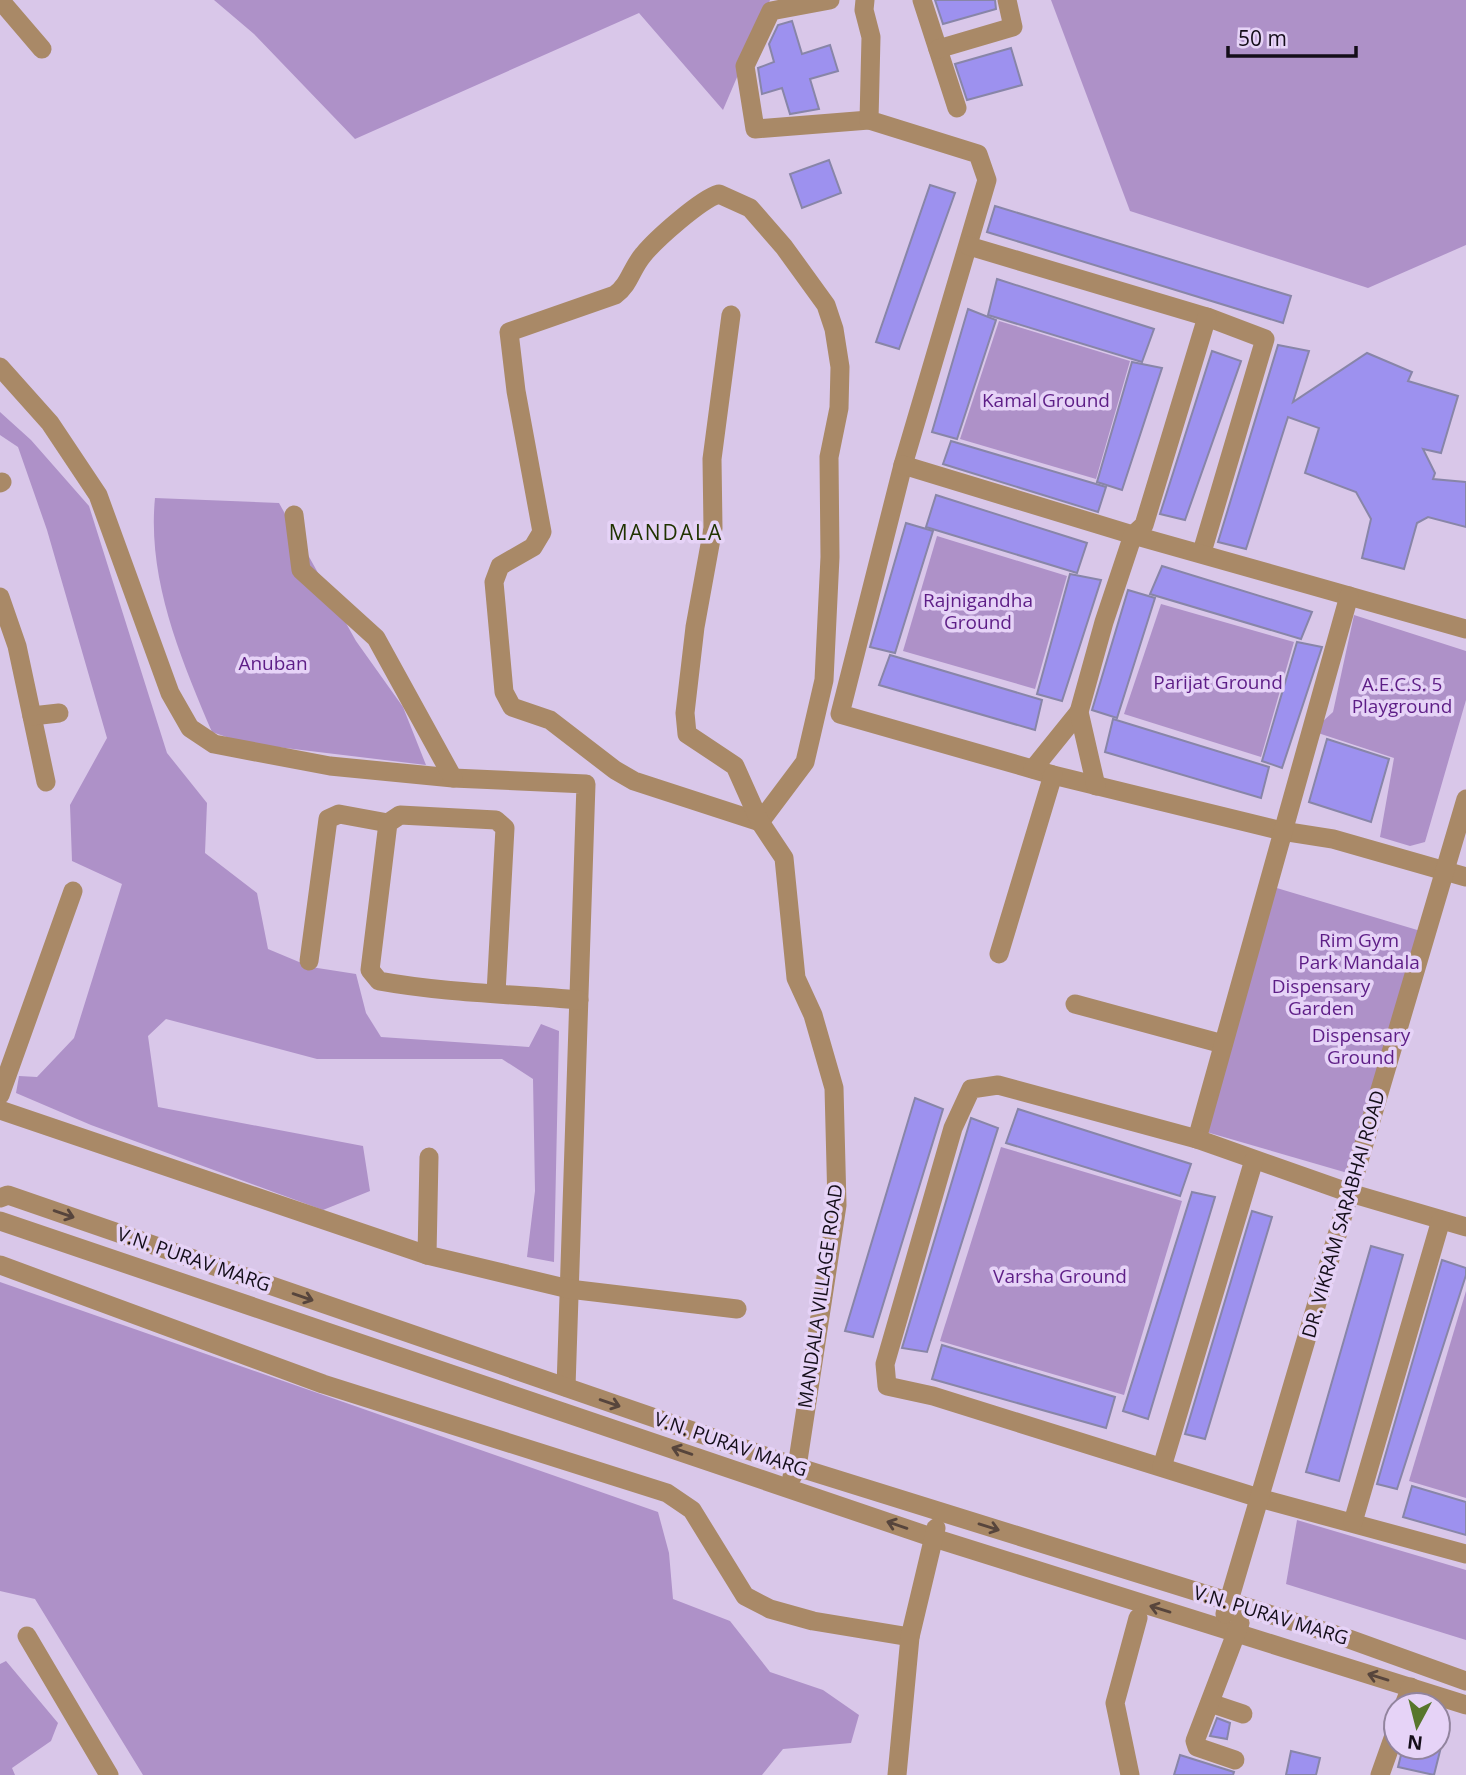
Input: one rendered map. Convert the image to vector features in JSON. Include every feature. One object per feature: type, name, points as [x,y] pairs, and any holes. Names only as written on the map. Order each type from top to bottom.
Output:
[{"type":"street","points":[[1,0],[42,49]]},
{"type":"street","points":[[830,0],[771,11],[745,66],[755,129],[869,120],[978,154],[988,180],[903,465],[840,714],[1053,775],[1282,831],[1333,839],[1466,877]]},
{"type":"street","points":[[865,0],[864,9],[871,37],[869,120]]},
{"type":"street","points":[[922,0],[957,108]]},
{"type":"street","points":[[938,49],[1013,27],[1007,0]]},
{"type":"street","points":[[719,194],[750,208],[826,305],[834,329],[840,367],[839,408],[829,457],[830,556],[824,680],[805,762],[760,822],[634,781],[615,770],[550,720],[512,707],[504,692],[494,582],[500,566],[533,547],[542,532],[516,391],[509,332],[615,295],[625,287],[642,256],[654,244],[706,198],[719,194]]},
{"type":"street","points":[[969,246],[1207,317],[1265,339],[1202,552]]},
{"type":"street","name":"MANDALA VILLAGE ROAD","points":[[731,315],[712,459],[713,528],[695,627],[685,713],[687,734],[735,766],[760,822],[784,858],[796,978],[813,1015],[834,1088],[837,1205],[797,1467],[787,1487]]},
{"type":"street","points":[[1032,769],[1079,712],[1104,622],[1133,535],[1144,525],[1207,317]]},
{"type":"street","points":[[0,367],[50,423],[97,495],[170,694],[190,728],[215,744],[330,766],[453,778],[586,784],[566,1387]]},
{"type":"street","points":[[903,465],[1133,535],[1202,552],[1466,629]]},
{"type":"street","points":[[294,515],[301,570],[376,638],[453,778]]},
{"type":"street","points":[[1196,1139],[1349,596]]},
{"type":"street","points":[[0,597],[8,647],[32,716],[46,782]]},
{"type":"street","points":[[1079,712],[1096,786]]},
{"type":"street","points":[[32,716],[59,713]]},
{"type":"street","points":[[999,954],[1053,775]]},
{"type":"street","name":"DR. VIKRAM SARABHAI ROAD","points":[[1235,1760],[1197,1747],[1195,1741],[1210,1703],[1237,1605],[1259,1498],[1466,799]]},
{"type":"street","points":[[309,961],[328,819],[339,814],[387,823],[400,815],[496,820],[505,828],[496,993]]},
{"type":"street","points":[[387,823],[370,970],[379,981],[579,1000]]},
{"type":"street","points":[[0,1095],[73,891]]},
{"type":"street","points":[[1075,1004],[1223,1044]]},
{"type":"street","points":[[1466,1227],[1350,1193],[1196,1139],[998,1085],[971,1089],[954,1128],[885,1364],[887,1386],[933,1396],[1259,1498],[1466,1554]]},
{"type":"street","points":[[0,1110],[427,1255],[569,1289],[737,1309]]},
{"type":"street","points":[[427,1255],[429,1157]]},
{"type":"street","points":[[1162,1467],[1254,1160]]},
{"type":"street","name":"V.N. PURAV MARG","points":[[0,1198],[8,1195],[797,1467],[1237,1605],[1466,1681]]},
{"type":"street","points":[[1353,1522],[1441,1220]]},
{"type":"street","name":"V.N. PURAV MARG","points":[[0,1221],[934,1538],[1229,1630],[1394,1691]]},
{"type":"street","points":[[0,1265],[323,1384],[667,1493],[692,1510],[745,1596],[769,1609],[813,1621],[910,1637]]},
{"type":"street","points":[[512,1393],[518,1371]]},
{"type":"street","points":[[897,1775],[910,1637],[940,1512]]},
{"type":"street","points":[[1130,1775],[1115,1703],[1138,1618]]},
{"type":"street","points":[[27,1636],[109,1775]]},
{"type":"street","points":[[1210,1703],[1243,1714]]},
{"type":"green space","points":[[214,0],[770,0],[723,110],[639,13],[355,139],[254,34]]},
{"type":"green space","points":[[1051,0],[1466,0],[1466,245],[1368,288],[1130,211]]},
{"type":"green space","name":"Kamal Ground","points":[[999,321],[1130,361],[1096,479],[960,439]]},
{"type":"green space","points":[[0,412],[31,440],[89,506],[167,753],[207,803],[205,853],[257,893],[268,949],[311,967],[356,974],[366,1013],[381,1037],[529,1047],[541,1024],[559,1031],[554,1262],[527,1257],[535,1191],[533,1079],[502,1059],[317,1059],[166,1019],[148,1036],[158,1107],[363,1146],[370,1191],[323,1210],[91,1125],[16,1093],[19,1076],[37,1077],[74,1038],[122,884],[72,861],[70,805],[107,738],[47,530],[18,447],[0,435]]},
{"type":"green space","name":"Anuban","points":[[155,498],[279,503],[356,641],[403,707],[426,765],[244,743],[212,732],[178,647],[161,588],[154,528]]},
{"type":"green space","name":"Rajnigandha Ground","points":[[937,536],[1067,576],[1035,689],[903,651]]},
{"type":"green space","name":"Parijat Ground","points":[[1161,604],[1294,642],[1261,757],[1124,714]]},
{"type":"green space","name":"A.E.C.S. 5 Playground","points":[[1354,615],[1466,651],[1466,700],[1425,842],[1410,846],[1380,837],[1394,758],[1318,733],[1321,723],[1333,712]]},
{"type":"green space","name":"Dispensary Garden","points":[[1270,886],[1424,932],[1351,1174],[1203,1131]]},
{"type":"green space","name":"Varsha Ground","points":[[1001,1147],[1182,1201],[1124,1395],[940,1341]]},
{"type":"green space","points":[[0,1282],[658,1512],[669,1553],[673,1599],[730,1621],[770,1672],[823,1690],[859,1715],[851,1743],[783,1749],[762,1775],[143,1775],[35,1599],[0,1591]]},
{"type":"green space","points":[[1466,1291],[1466,1498],[1409,1481]]},
{"type":"green space","points":[[1297,1520],[1466,1570],[1466,1640],[1286,1584]]},
{"type":"green space","points":[[6,1661],[58,1723],[51,1741],[12,1768],[15,1775],[0,1775],[0,1664]]},
{"type":"building","points":[[935,0],[995,0],[996,9],[943,24]]},
{"type":"building","points":[[792,21],[802,54],[830,45],[838,71],[810,79],[819,109],[790,114],[782,88],[762,94],[758,68],[774,62],[769,44],[778,25]]},
{"type":"building","points":[[1011,48],[1022,85],[967,100],[955,64]]},
{"type":"building","points":[[829,160],[841,193],[802,208],[790,174]]},
{"type":"building","points":[[930,185],[955,193],[899,349],[876,342]]},
{"type":"building","points":[[995,206],[1291,296],[1283,323],[987,232]]},
{"type":"building","points":[[997,279],[1154,329],[1142,362],[988,315]]},
{"type":"building","points":[[968,309],[996,320],[957,439],[932,432]]},
{"type":"building","points":[[1278,345],[1309,351],[1293,402],[1367,353],[1412,372],[1408,381],[1458,396],[1441,453],[1423,449],[1435,473],[1433,479],[1466,482],[1466,527],[1428,517],[1417,523],[1404,569],[1362,558],[1371,519],[1356,492],[1305,473],[1319,428],[1288,417],[1246,549],[1218,542]]},
{"type":"building","points":[[1212,351],[1241,361],[1185,520],[1160,514]]},
{"type":"building","points":[[1132,362],[1162,368],[1122,490],[1097,482]]},
{"type":"building","points":[[951,441],[1106,487],[1098,512],[943,464]]},
{"type":"building","points":[[936,495],[1087,543],[1077,573],[926,527]]},
{"type":"building","points":[[906,523],[933,531],[895,653],[870,647]]},
{"type":"building","points":[[1162,566],[1312,612],[1301,639],[1150,594]]},
{"type":"building","points":[[1070,574],[1101,580],[1062,701],[1037,694]]},
{"type":"building","points":[[1128,590],[1155,598],[1117,718],[1092,710]]},
{"type":"building","points":[[1297,642],[1322,647],[1282,768],[1262,761]]},
{"type":"building","points":[[890,655],[1042,700],[1035,730],[879,685]]},
{"type":"building","points":[[1113,719],[1269,767],[1261,798],[1105,752]]},
{"type":"building","points":[[1327,739],[1389,759],[1371,822],[1309,802]]},
{"type":"building","points":[[915,1098],[943,1109],[873,1337],[845,1331]]},
{"type":"building","points":[[1018,1109],[1191,1164],[1180,1196],[1006,1143]]},
{"type":"building","points":[[971,1118],[998,1128],[927,1352],[902,1348]]},
{"type":"building","points":[[1192,1192],[1215,1197],[1148,1419],[1123,1411]]},
{"type":"building","points":[[1252,1211],[1272,1217],[1205,1439],[1185,1434]]},
{"type":"building","points":[[1371,1246],[1403,1255],[1339,1481],[1306,1472]]},
{"type":"building","points":[[1442,1260],[1466,1268],[1466,1275],[1397,1489],[1377,1484]]},
{"type":"building","points":[[942,1345],[1115,1397],[1106,1428],[932,1379]]},
{"type":"building","points":[[1412,1486],[1466,1502],[1466,1535],[1403,1517]]},
{"type":"building","points":[[1217,1718],[1230,1723],[1227,1739],[1210,1736]]},
{"type":"building","points":[[1291,1751],[1320,1758],[1316,1775],[1286,1775]]},
{"type":"building","points":[[1180,1755],[1234,1772],[1233,1775],[1174,1775]]},
{"type":"building","points":[[1400,1761],[1438,1761],[1434,1775],[1398,1767]]},
{"type":"district","name":"MANDALA","points":[[666,532]]},
{"type":"park label","name":"Rim Gym Park Mandala","points":[[1359,951]]},
{"type":"park label","name":"Dispensary Ground","points":[[1361,1046]]}]
